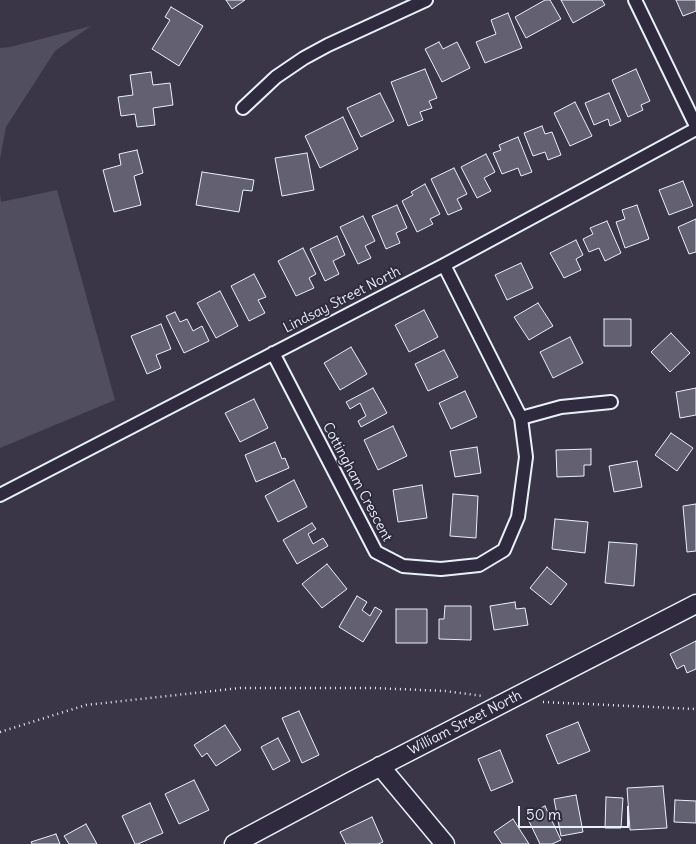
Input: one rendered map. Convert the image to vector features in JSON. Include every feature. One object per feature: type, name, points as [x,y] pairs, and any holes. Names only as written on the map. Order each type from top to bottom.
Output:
[{"type":"street","points":[[243,108],[276,77],[304,58],[426,0]]},
{"type":"street","points":[[635,0],[696,127]]},
{"type":"street","name":"Lindsay Street North","points":[[0,495],[444,265],[696,127]]},
{"type":"street","name":"Cottingham Crescent","points":[[273,353],[376,552],[403,566],[441,569],[479,564],[504,550],[518,517],[526,457],[521,418],[444,265]]},
{"type":"street","points":[[521,418],[561,407],[612,402]]},
{"type":"street","name":"William Street North","points":[[234,844],[380,766],[696,604]]},
{"type":"street","points":[[380,766],[445,844]]},
{"type":"path","points":[[0,732],[86,705],[240,688],[446,690],[510,700]]},
{"type":"path","points":[[536,702],[696,709]]},
{"type":"shaded area","points":[[91,26],[55,51],[6,127],[0,159],[0,48]]},
{"type":"shaded area","points":[[57,190],[115,400],[0,448],[0,194],[1,202]]},
{"type":"building","points":[[226,0],[245,0],[232,9]]},
{"type":"building","points":[[545,0],[550,0],[561,19],[526,38],[515,17]]},
{"type":"building","points":[[561,0],[602,0],[605,5],[573,23]]},
{"type":"building","points":[[676,0],[696,0],[696,11],[683,16]]},
{"type":"building","points":[[171,7],[203,26],[179,66],[152,49],[170,20],[165,17]]},
{"type":"building","points":[[508,13],[522,48],[485,63],[476,42],[496,34],[491,20]]},
{"type":"building","points":[[439,42],[443,49],[457,42],[470,68],[442,82],[425,49]]},
{"type":"building","points":[[425,69],[437,98],[429,101],[432,108],[420,112],[423,120],[408,126],[391,82]]},
{"type":"building","points":[[636,69],[650,101],[641,105],[643,110],[628,117],[612,80]]},
{"type":"building","points":[[151,72],[153,85],[170,83],[173,105],[153,108],[155,125],[137,127],[135,114],[121,116],[118,97],[133,95],[130,75]]},
{"type":"building","points":[[380,93],[394,121],[361,137],[347,108]]},
{"type":"building","points":[[609,93],[621,121],[610,126],[608,119],[594,125],[585,103]]},
{"type":"building","points":[[575,102],[592,136],[570,146],[554,113]]},
{"type":"building","points":[[343,117],[358,149],[320,168],[305,136]]},
{"type":"building","points":[[542,126],[545,134],[552,132],[561,155],[548,160],[545,152],[533,156],[524,133]]},
{"type":"building","points":[[518,137],[532,172],[521,176],[518,168],[502,174],[493,153],[501,150],[499,145]]},
{"type":"building","points":[[137,150],[143,173],[134,176],[141,205],[114,212],[103,170],[121,165],[119,154]]},
{"type":"building","points":[[307,153],[314,190],[282,196],[275,158]]},
{"type":"building","points":[[486,154],[495,172],[484,178],[491,191],[477,198],[461,167]]},
{"type":"building","points":[[454,168],[467,194],[457,199],[462,209],[448,215],[431,179]]},
{"type":"building","points":[[202,172],[254,180],[252,191],[243,190],[239,212],[196,205]]},
{"type":"building","points":[[683,181],[693,206],[669,215],[659,190]]},
{"type":"building","points":[[425,184],[440,214],[430,219],[433,224],[417,232],[402,201],[413,195],[411,192]]},
{"type":"building","points":[[397,205],[407,228],[396,233],[400,243],[386,249],[372,216]]},
{"type":"building","points":[[637,205],[649,239],[625,248],[616,222],[625,219],[622,210]]},
{"type":"building","points":[[363,216],[375,241],[365,246],[371,258],[358,264],[340,227]]},
{"type":"building","points":[[696,219],[696,252],[689,254],[678,227]]},
{"type":"building","points":[[607,221],[621,253],[605,261],[599,248],[589,252],[583,239],[593,234],[590,228]]},
{"type":"building","points":[[337,236],[345,255],[333,261],[339,274],[325,281],[310,249]]},
{"type":"building","points":[[576,240],[583,255],[576,259],[581,270],[564,278],[550,253]]},
{"type":"building","points":[[303,248],[316,274],[309,278],[314,288],[296,296],[278,261]]},
{"type":"building","points":[[521,263],[533,288],[507,300],[495,275]]},
{"type":"building","points":[[254,274],[266,297],[258,300],[265,313],[249,321],[231,286]]},
{"type":"building","points":[[220,291],[238,326],[216,338],[197,303]]},
{"type":"building","points":[[538,303],[553,326],[529,340],[514,317]]},
{"type":"building","points":[[424,310],[438,337],[409,352],[395,325]]},
{"type":"building","points":[[175,312],[180,322],[187,319],[193,331],[202,326],[209,341],[184,353],[166,316]]},
{"type":"building","points":[[604,319],[631,319],[631,346],[604,346]]},
{"type":"building","points":[[161,324],[171,349],[156,355],[161,368],[147,374],[131,336]]},
{"type":"building","points":[[671,333],[690,353],[670,372],[651,352]]},
{"type":"building","points":[[570,337],[583,363],[553,378],[540,352]]},
{"type":"building","points":[[351,347],[367,374],[340,390],[324,363]]},
{"type":"building","points":[[444,350],[458,377],[428,391],[415,364]]},
{"type":"building","points":[[373,388],[387,413],[361,427],[358,421],[366,416],[360,403],[350,409],[346,402]]},
{"type":"building","points":[[696,388],[696,415],[680,418],[676,392]]},
{"type":"building","points":[[465,391],[477,417],[451,429],[439,403]]},
{"type":"building","points":[[254,399],[268,428],[240,442],[225,413]]},
{"type":"building","points":[[393,426],[407,456],[378,470],[364,440]]},
{"type":"building","points":[[671,433],[693,448],[677,471],[655,455]]},
{"type":"building","points":[[275,442],[282,459],[285,458],[289,468],[256,482],[245,455]]},
{"type":"building","points":[[477,447],[481,473],[455,477],[450,451]]},
{"type":"building","points":[[591,449],[591,465],[584,465],[584,476],[557,477],[556,450]]},
{"type":"building","points":[[637,461],[642,487],[614,492],[609,466]]},
{"type":"building","points":[[294,480],[307,507],[278,522],[265,496]]},
{"type":"building","points":[[422,485],[427,518],[398,522],[393,490]]},
{"type":"building","points":[[453,494],[478,496],[476,538],[450,536]]},
{"type":"building","points":[[696,504],[696,551],[687,552],[683,506]]},
{"type":"building","points":[[555,519],[588,522],[585,553],[552,549]]},
{"type":"building","points":[[312,523],[316,529],[308,534],[313,544],[323,538],[328,546],[297,564],[283,540]]},
{"type":"building","points":[[609,542],[637,544],[634,586],[605,583]]},
{"type":"building","points":[[327,564],[347,589],[322,608],[302,584]]},
{"type":"building","points":[[547,567],[567,584],[551,605],[530,588]]},
{"type":"building","points":[[357,596],[367,602],[362,610],[370,616],[375,607],[382,611],[363,642],[339,627]]},
{"type":"building","points":[[515,602],[516,609],[525,608],[528,625],[494,630],[490,606]]},
{"type":"building","points":[[445,606],[471,606],[471,640],[439,639],[439,619],[444,619]]},
{"type":"building","points":[[396,609],[427,609],[427,643],[396,643]]},
{"type":"building","points":[[696,641],[696,669],[687,673],[684,665],[677,669],[670,654]]},
{"type":"building","points":[[299,711],[319,755],[302,763],[282,718]]},
{"type":"building","points":[[578,722],[590,751],[558,764],[546,735]]},
{"type":"building","points":[[225,725],[241,750],[216,766],[207,753],[202,757],[194,745]]},
{"type":"building","points":[[278,738],[290,761],[273,770],[261,747]]},
{"type":"building","points":[[500,750],[513,782],[491,791],[478,759]]},
{"type":"building","points":[[194,780],[209,810],[179,824],[165,794]]},
{"type":"building","points":[[663,786],[667,828],[630,830],[627,788]]},
{"type":"building","points":[[576,795],[583,832],[561,836],[554,799]]},
{"type":"building","points":[[606,797],[623,798],[621,828],[605,828]]},
{"type":"building","points":[[675,800],[696,801],[696,823],[674,822]]},
{"type":"building","points":[[150,803],[163,833],[135,844],[122,816]]},
{"type":"building","points":[[545,806],[561,840],[552,844],[540,844],[526,815]]},
{"type":"building","points":[[372,817],[383,842],[378,844],[346,844],[340,832]]},
{"type":"building","points":[[513,819],[529,844],[502,844],[494,832]]},
{"type":"building","points":[[86,824],[97,844],[69,844],[64,836]]},
{"type":"building","points":[[56,834],[60,844],[32,844],[31,842]]}]
